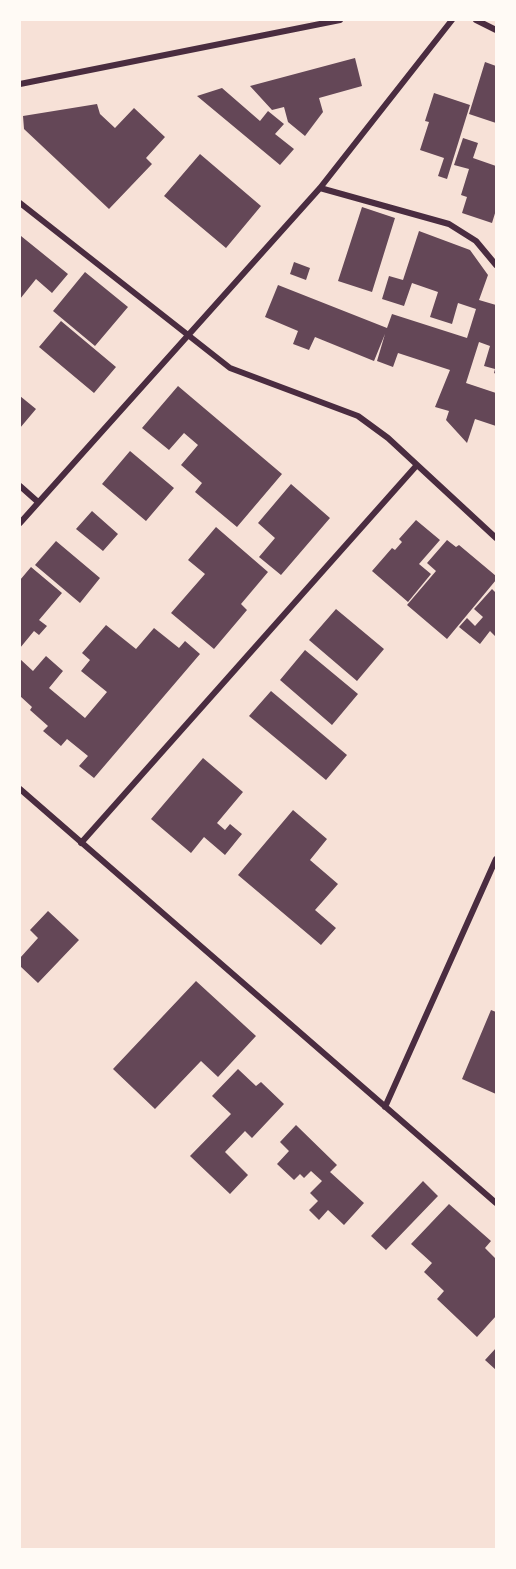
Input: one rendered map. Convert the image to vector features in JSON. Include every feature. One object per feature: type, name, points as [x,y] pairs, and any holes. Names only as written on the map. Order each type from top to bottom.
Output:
[{"type":"street","points":[[20,84],[340,20]]},
{"type":"street","points":[[20,523],[320,188],[452,20]]},
{"type":"street","points":[[476,20],[496,30]]},
{"type":"street","points":[[320,188],[449,224],[476,241],[496,266]]},
{"type":"street","points":[[20,203],[230,368],[358,416],[388,438],[496,538]]},
{"type":"street","points":[[81,843],[417,465]]},
{"type":"street","points":[[20,486],[38,502]]},
{"type":"street","points":[[20,789],[496,1203]]},
{"type":"street","points":[[385,1107],[496,859]]},
{"type":"building","points":[[355,58],[362,86],[319,98],[323,112],[305,136],[288,122],[284,107],[272,110],[250,86]]},
{"type":"building","points":[[485,62],[496,66],[496,123],[469,114]]},
{"type":"building","points":[[222,88],[260,121],[268,111],[284,124],[275,134],[294,149],[280,165],[197,96]]},
{"type":"building","points":[[434,93],[470,105],[447,179],[438,176],[444,158],[420,150],[429,122],[425,121]]},
{"type":"building","points":[[97,104],[100,114],[115,128],[134,108],[165,137],[146,158],[152,164],[109,209],[24,129],[23,116]]},
{"type":"building","points":[[463,138],[478,143],[473,158],[496,166],[496,210],[492,223],[462,213],[467,197],[461,195],[469,169],[454,165]]},
{"type":"building","points":[[200,154],[261,206],[226,248],[164,196]]},
{"type":"building","points":[[362,207],[395,218],[372,292],[338,281]]},
{"type":"building","points":[[419,231],[470,250],[488,275],[479,300],[496,305],[496,374],[495,369],[484,366],[490,346],[479,342],[466,383],[496,393],[496,426],[475,419],[467,443],[446,420],[449,411],[435,407],[450,370],[398,353],[393,367],[377,361],[385,334],[374,361],[315,337],[309,350],[293,344],[298,331],[265,317],[278,285],[387,328],[392,314],[467,338],[476,309],[458,303],[452,324],[430,317],[438,292],[412,283],[404,306],[382,299],[389,276],[403,280]]},
{"type":"building","points":[[21,236],[68,274],[52,293],[36,279],[20,299]]},
{"type":"building","points":[[294,262],[310,268],[306,280],[290,274]]},
{"type":"building","points":[[85,272],[128,307],[95,346],[53,311]]},
{"type":"building","points":[[61,321],[116,367],[94,393],[39,347]]},
{"type":"building","points":[[178,386],[282,474],[237,527],[195,492],[202,483],[181,465],[198,445],[184,433],[169,450],[142,428]]},
{"type":"building","points":[[20,396],[36,409],[20,428]]},
{"type":"building","points":[[130,451],[174,488],[146,521],[102,484]]},
{"type":"building","points":[[291,484],[330,518],[281,575],[259,557],[275,538],[258,523]]},
{"type":"building","points":[[92,511],[118,534],[103,551],[76,529]]},
{"type":"building","points":[[416,520],[440,540],[419,564],[431,574],[408,602],[372,571],[392,548],[395,550],[402,542],[399,539]]},
{"type":"building","points":[[216,527],[268,572],[241,604],[247,610],[214,649],[171,613],[205,574],[188,560]]},
{"type":"building","points":[[447,540],[456,547],[459,545],[496,576],[496,580],[447,639],[407,605],[436,571],[427,563]]},
{"type":"building","points":[[56,541],[100,578],[80,603],[35,565]]},
{"type":"building","points":[[31,567],[62,593],[39,620],[47,626],[39,635],[34,631],[20,648],[20,580]]},
{"type":"building","points":[[492,589],[496,593],[496,637],[490,631],[480,644],[459,627],[467,618],[475,626],[483,617],[474,609]]},
{"type":"building","points":[[336,609],[384,649],[357,681],[309,640]]},
{"type":"building","points":[[106,625],[136,649],[154,628],[179,648],[185,641],[200,654],[94,778],[79,766],[88,756],[67,739],[61,746],[43,731],[48,726],[30,710],[32,707],[20,696],[20,659],[33,671],[46,656],[63,671],[49,688],[85,718],[107,692],[81,671],[90,660],[82,653]]},
{"type":"building","points":[[305,650],[358,694],[332,725],[280,680]]},
{"type":"building","points":[[271,691],[347,755],[326,780],[249,716]]},
{"type":"building","points":[[203,758],[243,792],[217,823],[225,830],[230,824],[242,834],[225,855],[204,837],[191,853],[151,819]]},
{"type":"building","points":[[293,810],[327,839],[310,860],[338,884],[315,910],[336,928],[321,945],[238,875]]},
{"type":"building","points":[[48,911],[79,940],[38,983],[20,966],[20,958],[38,938],[30,930]]},
{"type":"building","points":[[196,981],[256,1036],[218,1077],[201,1061],[155,1109],[113,1069]]},
{"type":"building","points":[[491,1010],[496,1012],[496,1094],[462,1079]]},
{"type":"building","points":[[238,1069],[256,1086],[261,1082],[284,1104],[252,1138],[245,1131],[225,1152],[248,1175],[230,1194],[190,1156],[231,1114],[212,1096]]},
{"type":"building","points":[[296,1125],[337,1165],[330,1172],[364,1203],[344,1225],[328,1210],[319,1220],[309,1210],[318,1201],[310,1193],[322,1181],[311,1171],[304,1178],[300,1174],[294,1180],[277,1164],[289,1151],[280,1142]]},
{"type":"building","points":[[423,1181],[438,1196],[386,1250],[371,1236]]},
{"type":"building","points":[[449,1204],[491,1241],[485,1248],[496,1259],[496,1316],[477,1337],[437,1299],[444,1291],[424,1272],[432,1263],[411,1244]]},
{"type":"building","points":[[496,1348],[496,1370],[485,1360]]}]
